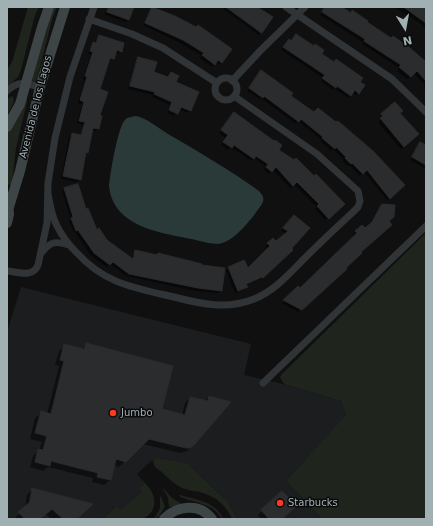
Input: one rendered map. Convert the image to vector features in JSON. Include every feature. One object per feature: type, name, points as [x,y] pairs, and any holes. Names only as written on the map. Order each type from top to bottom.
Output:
[{"type":"street","name":"Avenida de los Lagos","points":[[7,127],[20,104],[49,7]]},
{"type":"street","name":"Avenida de los Lagos","points":[[7,222],[8,202],[20,171],[40,87],[65,7]]},
{"type":"street","points":[[7,271],[30,273],[37,269],[42,252],[47,223],[48,183],[55,138],[70,77],[94,7]]},
{"type":"street","points":[[286,7],[392,79],[426,112]]},
{"type":"street","points":[[232,80],[305,7]]},
{"type":"street","points":[[89,19],[132,34],[163,48],[217,83]]},
{"type":"street","points":[[226,78],[232,80],[237,90],[234,96],[231,99],[224,101],[217,97],[214,90],[219,80],[226,78]]},
{"type":"street","points":[[7,91],[16,85],[26,82],[40,87]]},
{"type":"street","points":[[48,194],[56,226],[70,245],[92,268],[117,282],[203,304],[228,306],[255,299],[278,284],[358,207],[360,201],[358,191],[317,154],[234,96]]},
{"type":"street","points":[[263,383],[426,226]]},
{"type":"street","points":[[42,252],[48,245],[54,242],[61,242],[70,245]]},
{"type":"street","points":[[164,519],[176,510],[194,508],[202,511],[212,519]]},
{"type":"shaded area","points":[[28,7],[39,7],[35,15],[21,70],[18,77],[7,87],[7,70],[12,62]]},
{"type":"shaded area","points":[[52,7],[57,7],[52,20],[37,79],[35,82],[31,81]]},
{"type":"shaded area","points":[[12,96],[14,102],[7,115],[7,99]]},
{"type":"shaded area","points":[[27,99],[16,148],[12,183],[10,185],[7,184],[7,132]]},
{"type":"shaded area","points":[[135,116],[148,121],[203,154],[259,191],[263,197],[262,204],[249,222],[231,239],[218,244],[208,243],[147,228],[133,222],[122,213],[113,202],[109,186],[120,130],[126,119]]},
{"type":"shaded area","points":[[426,233],[426,519],[322,519],[286,481],[346,415],[341,401],[287,385],[283,383],[280,377]]},
{"type":"shaded area","points":[[21,287],[251,344],[244,375],[287,385],[341,401],[346,416],[286,481],[322,519],[237,519],[228,502],[187,463],[159,458],[151,461],[137,474],[145,483],[139,488],[142,492],[120,511],[115,506],[102,519],[7,519],[7,332]]},
{"type":"shaded area","points":[[159,458],[187,463],[228,502],[237,519],[232,519],[227,509],[210,496],[178,486],[155,467],[153,462],[154,459]]},
{"type":"shaded area","points":[[145,483],[149,487],[154,497],[154,507],[148,516],[142,519],[102,519],[116,506],[120,510],[142,492],[139,488]]},
{"type":"shaded area","points":[[163,488],[171,497],[180,503],[180,505],[169,507],[168,498]]},
{"type":"shaded area","points":[[161,496],[165,507],[159,516],[154,519],[160,508]]},
{"type":"shaded area","points":[[179,496],[205,502],[215,508],[224,519],[222,519],[218,513],[208,506],[185,499]]},
{"type":"building","points":[[109,7],[134,7],[129,20],[107,12]]},
{"type":"building","points":[[152,7],[175,16],[196,27],[198,25],[232,49],[222,63],[218,60],[215,65],[202,55],[204,53],[183,40],[145,23]]},
{"type":"building","points":[[226,7],[257,7],[273,17],[262,33]]},
{"type":"building","points":[[325,7],[342,7],[351,13],[352,10],[391,38],[393,36],[410,48],[426,62],[426,81],[417,71],[411,77],[399,67],[401,65],[364,41],[365,39],[322,12]]},
{"type":"building","points":[[404,7],[426,7],[426,23]]},
{"type":"building","points":[[296,34],[314,46],[315,44],[324,50],[322,54],[334,62],[336,59],[363,78],[360,82],[365,85],[359,94],[355,90],[351,96],[337,86],[336,88],[322,78],[325,75],[283,47],[289,39],[291,41]]},
{"type":"building","points":[[99,35],[124,43],[122,52],[117,50],[114,59],[110,58],[100,89],[108,92],[100,115],[102,116],[99,129],[93,128],[88,153],[86,152],[81,180],[63,176],[72,133],[81,135],[85,122],[79,121],[84,102],[80,100],[87,77],[85,76],[93,52],[90,51],[93,42],[96,43]]},
{"type":"building","points":[[138,57],[157,62],[154,72],[168,77],[171,72],[179,76],[176,82],[199,92],[191,111],[181,107],[178,114],[169,110],[172,102],[154,94],[155,92],[130,86]]},
{"type":"building","points":[[261,70],[293,93],[291,96],[314,112],[318,108],[336,122],[338,121],[373,151],[405,185],[390,199],[367,170],[363,174],[345,158],[346,157],[336,147],[335,149],[301,119],[299,122],[264,96],[263,98],[249,88]]},
{"type":"building","points":[[395,102],[403,111],[400,113],[419,134],[404,147],[380,118],[383,116],[381,114]]},
{"type":"building","points":[[234,112],[274,141],[275,140],[282,145],[279,150],[294,160],[296,158],[314,176],[316,174],[345,204],[329,219],[317,206],[319,204],[297,182],[293,186],[276,167],[272,172],[266,167],[268,164],[256,156],[254,159],[234,145],[232,148],[223,142],[228,135],[221,130]]},
{"type":"building","points":[[420,142],[426,145],[426,165],[412,157]]},
{"type":"building","points":[[78,184],[86,209],[88,208],[97,230],[99,228],[107,240],[133,259],[135,250],[157,255],[158,253],[202,265],[225,268],[222,291],[198,288],[129,274],[113,262],[110,265],[94,253],[78,230],[76,231],[71,218],[73,217],[64,188]]},
{"type":"building","points":[[382,204],[395,205],[394,217],[389,221],[392,225],[361,252],[362,253],[346,268],[347,269],[302,310],[283,300],[298,286],[300,288],[357,233],[355,231],[362,225],[365,228],[372,222]]},
{"type":"building","points":[[294,215],[310,228],[292,248],[293,250],[263,278],[262,277],[246,284],[248,287],[238,291],[228,267],[244,260],[248,268],[270,246],[267,243],[273,238],[276,241],[288,231],[283,228]]},
{"type":"building","name":"Jumbo","points":[[86,343],[173,366],[162,409],[185,415],[190,397],[208,401],[209,396],[231,402],[190,448],[149,439],[126,462],[116,459],[111,480],[97,477],[98,473],[51,461],[50,466],[35,462],[38,449],[43,450],[47,436],[35,433],[41,411],[51,414],[64,361],[60,360],[64,344],[84,349]]},
{"type":"building","points":[[32,488],[93,504],[77,519],[63,519],[52,509],[40,519],[25,519],[18,512],[30,502]]},
{"type":"building","name":"Starbucks","points":[[282,491],[289,498],[287,500],[295,507],[282,519],[269,519],[261,510]]},
{"type":"place","name":"Jumbo","points":[[113,413]]},
{"type":"place","name":"Starbucks","points":[[280,503]]}]
